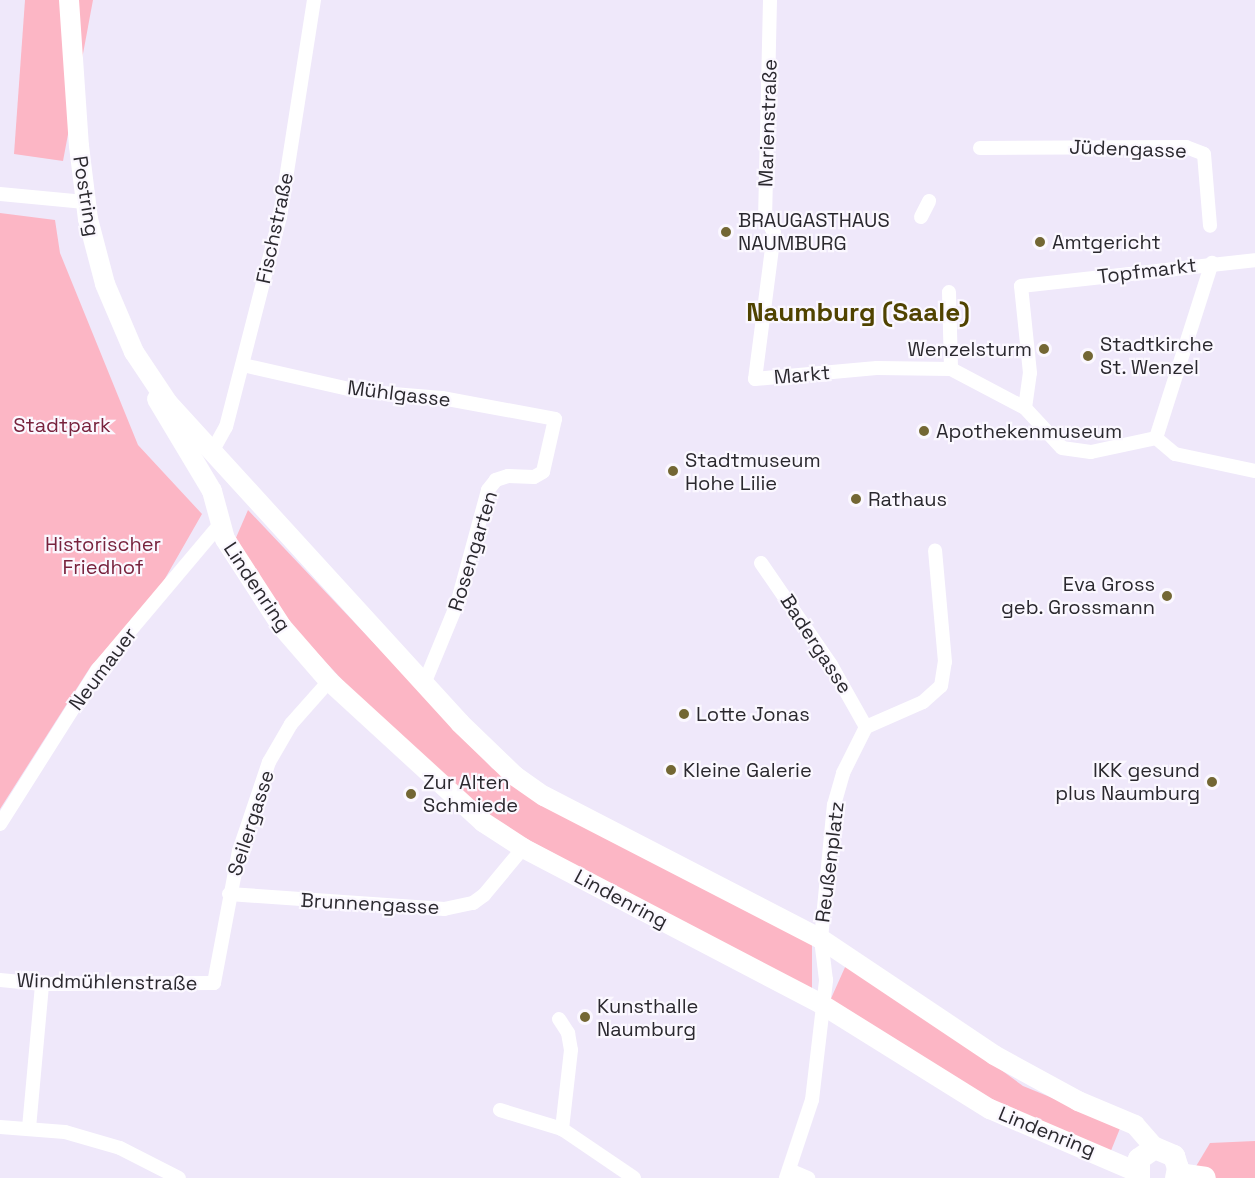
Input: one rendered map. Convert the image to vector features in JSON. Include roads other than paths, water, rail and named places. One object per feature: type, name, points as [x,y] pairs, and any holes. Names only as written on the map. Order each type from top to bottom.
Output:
[{"type":"main road","name":"Postring","points":[[69,0],[85,202],[112,303],[151,379]]},
{"type":"main road","name":"Lindenring","points":[[151,379],[424,684],[488,751],[544,796],[821,939],[994,1055],[1078,1101],[1135,1125],[1155,1148]]},
{"type":"main road","name":"Lindenring","points":[[151,379],[164,415],[192,458],[215,500],[220,524],[234,555],[282,627],[330,681],[483,822],[523,848],[821,1004],[990,1109],[1138,1175]]},
{"type":"main road","points":[[192,458],[213,450]]},
{"type":"main road","points":[[215,500],[224,484],[241,482]]},
{"type":"main road","points":[[1138,1175],[1139,1159],[1155,1148],[1174,1156],[1177,1176],[1205,1178]]},
{"type":"street","name":"Fischstraße","points":[[213,450],[226,426],[280,217],[314,0]]},
{"type":"street","name":"Marienstraße","points":[[770,0],[765,216],[766,224],[773,229],[773,242]]},
{"type":"street","name":"Jüdengasse","points":[[980,148],[1186,147],[1204,154],[1210,226]]},
{"type":"street","points":[[0,194],[85,202]]},
{"type":"street","points":[[921,217],[929,201]]},
{"type":"street","name":"Markt","points":[[773,242],[755,379],[877,368],[951,369],[1025,408]]},
{"type":"street","points":[[1212,264],[1255,260]]},
{"type":"street","name":"Topfmarkt","points":[[1025,408],[1030,373],[1021,286],[1212,264],[1156,438]]},
{"type":"street","points":[[949,292],[951,369]]},
{"type":"street","name":"Mühlgasse","points":[[243,365],[357,391],[441,398],[555,419]]},
{"type":"street","points":[[1025,408],[1062,448],[1090,452],[1156,438],[1175,454],[1255,471]]},
{"type":"street","name":"Rosengarten","points":[[424,684],[457,604],[488,490],[495,480],[508,476],[534,477],[543,472],[555,419]]},
{"type":"street","name":"Neumauer","points":[[0,824],[98,669],[220,524]]},
{"type":"street","points":[[866,727],[923,702],[940,686],[945,662],[935,550]]},
{"type":"street","name":"Badergasse","points":[[761,563],[831,665],[866,727]]},
{"type":"street","name":"Seilergasse","points":[[214,983],[229,894],[269,762],[291,724],[330,681]]},
{"type":"street","name":"Reußenplatz","points":[[787,1174],[812,1100],[821,1004],[826,980],[821,939],[834,805],[843,773],[866,727]]},
{"type":"street","name":"Brunnengasse","points":[[229,894],[444,909],[473,903],[484,895],[523,848]]},
{"type":"street","name":"Windmühlenstraße","points":[[0,980],[42,984],[214,983]]},
{"type":"street","points":[[29,1128],[42,984]]},
{"type":"street","points":[[559,1019],[568,1033],[571,1050],[562,1129]]},
{"type":"street","points":[[500,1110],[562,1129],[634,1178]]},
{"type":"street","points":[[0,1127],[65,1132],[120,1148],[179,1178]]},
{"type":"street","points":[[787,1174],[808,1178]]},
{"type":"place","name":"BRAUGASTHAUS NAUMBURG","points":[[726,232]]},
{"type":"place","name":"Amtgericht","points":[[1040,242]]},
{"type":"place","name":"Wenzelsturm","points":[[1044,349]]},
{"type":"place","name":"Stadtkirche St. Wenzel","points":[[1088,356]]},
{"type":"place","name":"Apothekenmuseum","points":[[924,431]]},
{"type":"place","name":"Stadtmuseum Hohe Lilie","points":[[673,471]]},
{"type":"place","name":"Rathaus","points":[[856,499]]},
{"type":"place","name":"Eva Gross geb. Grossmann","points":[[1167,596]]},
{"type":"place","name":"Lotte Jonas","points":[[684,714]]},
{"type":"place","name":"Kleine Galerie","points":[[671,770]]},
{"type":"place","name":"IKK gesund plus Naumburg","points":[[1212,782]]},
{"type":"place","name":"Zur Alten Schmiede","points":[[411,794]]},
{"type":"place","name":"Kunsthalle Naumburg","points":[[585,1017]]},
{"type":"district","name":"Naumburg (Saale)","points":[[858,313]]},
{"type":"park label","name":"Stadtpark","points":[[62,425]]},
{"type":"park label","name":"Historischer Friedhof","points":[[103,556]]}]
